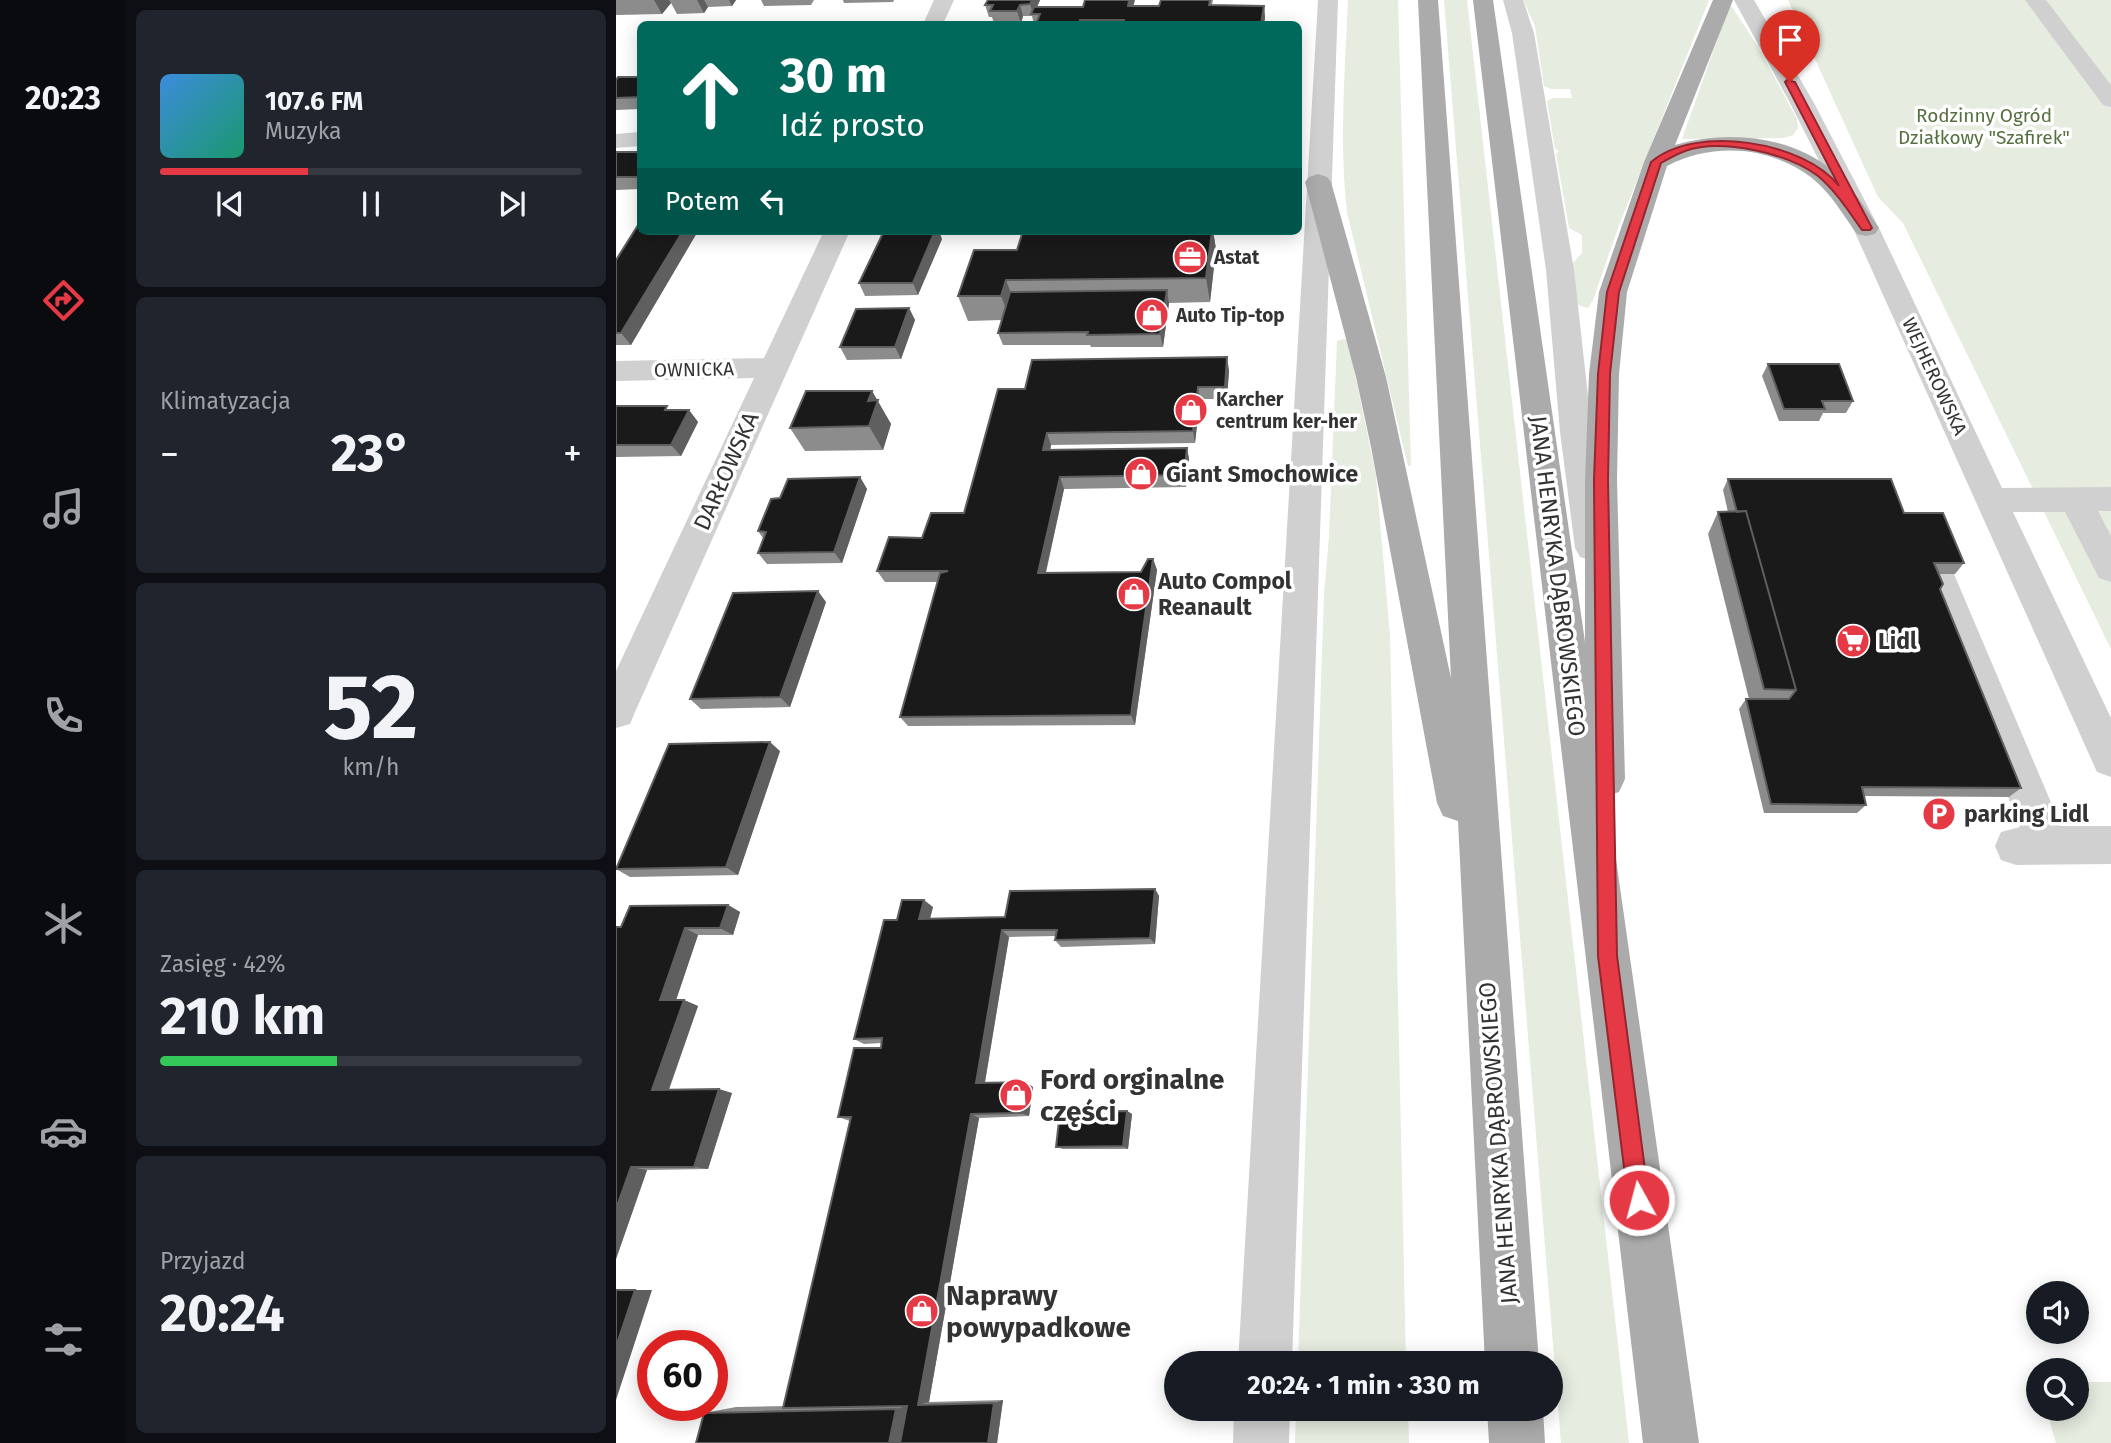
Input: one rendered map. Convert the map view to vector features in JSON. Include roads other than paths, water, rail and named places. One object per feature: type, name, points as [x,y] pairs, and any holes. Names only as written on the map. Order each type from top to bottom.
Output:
[{"type":"main road","name":"JANA HENRYKA DĄBROWSKIEGO","points":[[1428,0],[1511,1351]]},
{"type":"main road","name":"JANA HENRYKA DĄBROWSKIEGO","points":[[1483,0],[1671,1443]]},
{"type":"main road","points":[[1607,956],[1601,480],[1608,336],[1616,283],[1656,162],[1723,0]]},
{"type":"main road","points":[[1656,162],[1672,151],[1711,144],[1741,144],[1771,150],[1820,173],[1844,198],[1866,228]]},
{"type":"main road","points":[[1318,181],[1371,377],[1392,470],[1487,956]]},
{"type":"main road","points":[[1516,1421],[1517,1443]]},
{"type":"street","points":[[934,21],[944,0]]},
{"type":"street","points":[[1266,1351],[1328,0]]},
{"type":"street","points":[[1513,0],[1523,33],[1560,270],[1576,432],[1604,634]]},
{"type":"street","name":"WEJHEROWSKA","points":[[1744,0],[1802,103],[1866,228],[2111,760]]},
{"type":"street","points":[[2035,0],[2111,100]]},
{"type":"street","points":[[616,141],[637,139]]},
{"type":"street","name":"DARŁOWSKA","points":[[616,712],[834,235]]},
{"type":"street","name":"OWNICKA","points":[[616,371],[772,368]]},
{"type":"street","points":[[2075,499],[2111,569]]},
{"type":"street","points":[[1992,500],[2111,499]]},
{"type":"street","points":[[1937,574],[2032,846],[2111,845]]},
{"type":"street","points":[[1261,1443],[1262,1421]]},
{"type":"place","name":"Astat","points":[[1190,257]]},
{"type":"place","name":"Auto Tip-top","points":[[1152,315]]},
{"type":"place","name":"Karcher centrum ker-her","points":[[1191,410]]},
{"type":"place","name":"Giant Smochowice","points":[[1141,474]]},
{"type":"place","name":"Auto Compol Reanault","points":[[1134,594]]},
{"type":"place","name":"Lidl","points":[[1853,641]]},
{"type":"place","name":"parking Lidl","points":[[1939,814]]},
{"type":"place","name":"Ford orginalne części","points":[[1016,1095]]},
{"type":"place","name":"Naprawy powypadkowe","points":[[922,1311]]},
{"type":"park label","name":"Rodzinny Ogród Działkowy \"Szafirek\"","points":[[1984,126]]}]
